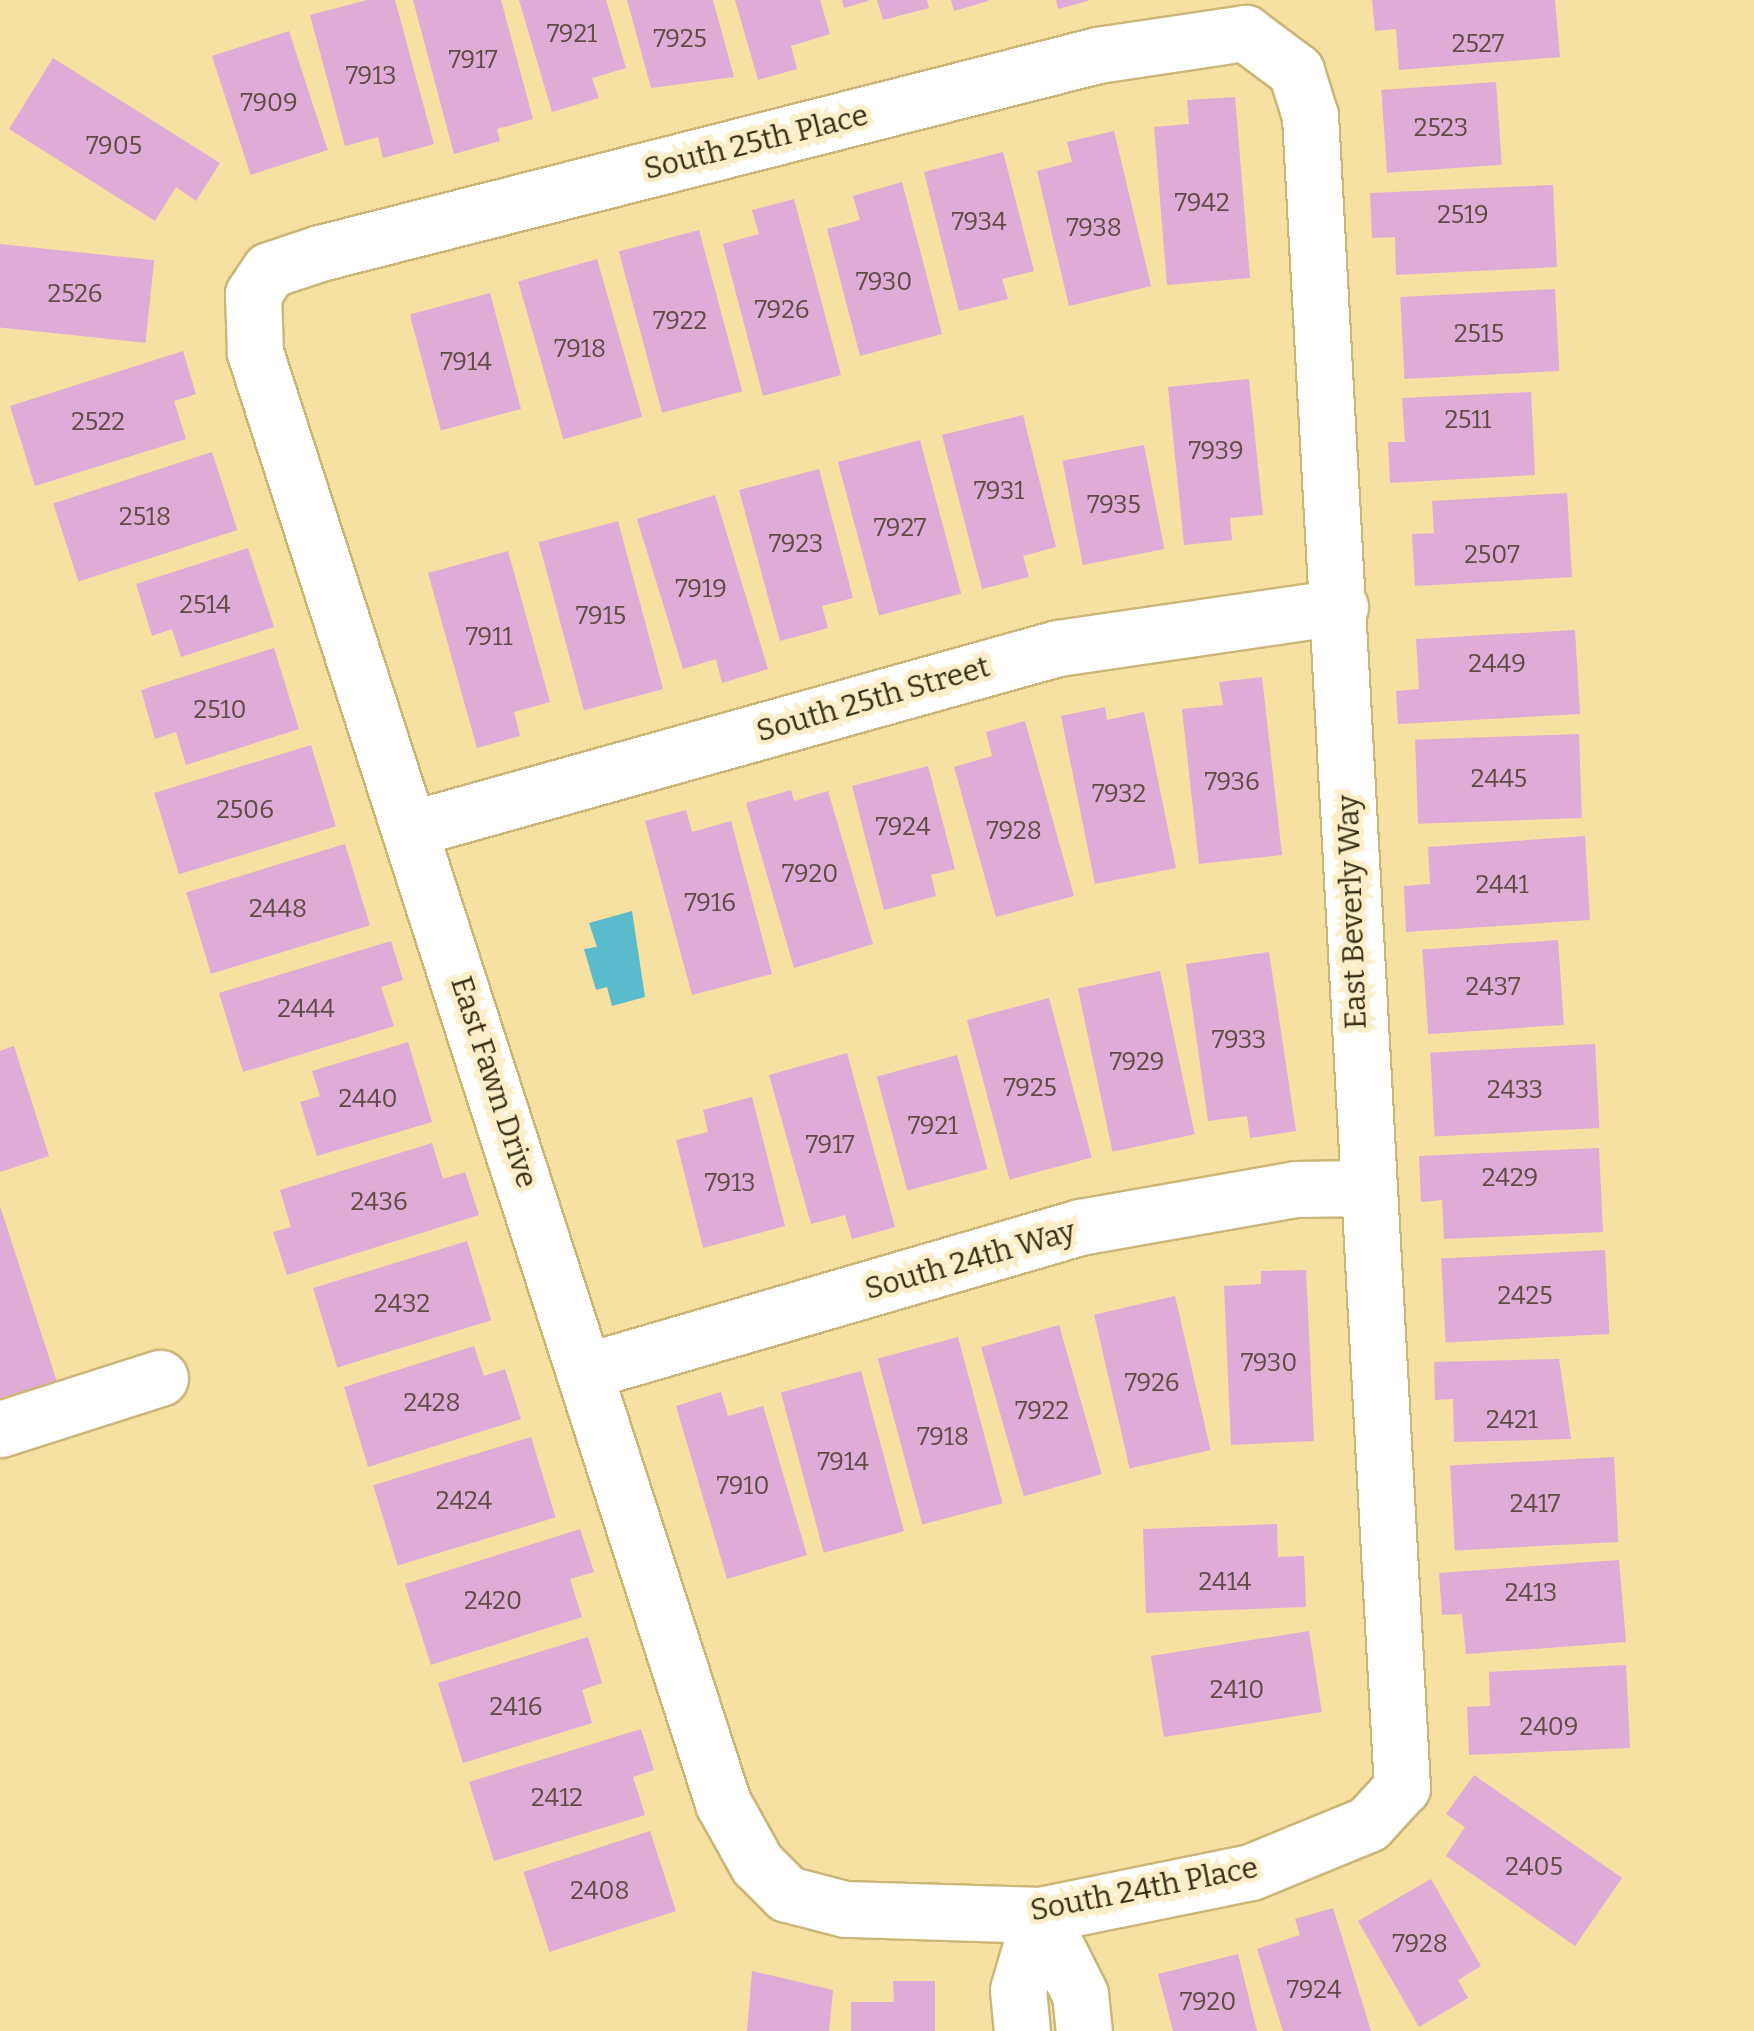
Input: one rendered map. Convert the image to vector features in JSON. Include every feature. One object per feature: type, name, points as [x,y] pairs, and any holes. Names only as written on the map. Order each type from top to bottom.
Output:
[{"type":"street","name":"South 25th Place","points":[[253,294],[269,270],[320,253],[1098,55],[1203,35],[1245,33],[1274,46]]},
{"type":"street","name":"East Beverly Way","points":[[1274,46],[1296,70],[1310,116],[1340,607],[1363,1188],[1402,1787]]},
{"type":"street","name":"East Fawn Drive","points":[[253,294],[255,352],[414,828],[723,1803],[757,1864]]},
{"type":"street","name":"South 25th Street","points":[[414,828],[1058,648],[1340,607]]},
{"type":"street","name":"South 24th Way","points":[[586,1371],[1080,1227],[1296,1189],[1363,1188]]},
{"type":"street","points":[[0,1430],[160,1378]]},
{"type":"street","name":"South 24th Place","points":[[757,1864],[787,1894],[844,1909],[1040,1915],[1251,1872],[1368,1824],[1402,1787]]},
{"type":"street","points":[[1022,2031],[1018,1990],[1040,1915]]},
{"type":"street","points":[[1040,1915],[1080,1994],[1084,2031]]},
{"type":"water","points":[[632,911],[645,997],[612,1006],[607,987],[596,990],[584,949],[597,947],[589,923]]},
{"type":"building","points":[[367,0],[395,0],[434,144],[383,158],[378,137],[345,146],[310,15]]},
{"type":"building","points":[[413,0],[501,0],[533,119],[497,129],[500,141],[454,154]]},
{"type":"building","points":[[519,0],[606,0],[626,68],[592,78],[599,98],[552,112]]},
{"type":"building","points":[[627,0],[713,0],[734,77],[651,88]]},
{"type":"building","points":[[735,0],[820,0],[830,34],[791,46],[797,69],[758,80]]},
{"type":"building","points":[[842,0],[868,0],[868,1],[844,8]]},
{"type":"building","points":[[877,0],[927,0],[929,8],[883,20]]},
{"type":"building","points":[[951,0],[988,0],[988,1],[954,11]]},
{"type":"building","points":[[1056,0],[1088,0],[1088,1],[1058,9]]},
{"type":"building","points":[[1372,0],[1555,0],[1560,57],[1399,70],[1396,29],[1375,31]]},
{"type":"building","points":[[289,31],[328,150],[251,175],[212,56]]},
{"type":"building","points":[[53,58],[220,163],[196,201],[176,187],[155,221],[9,129]]},
{"type":"building","points":[[1496,82],[1502,165],[1387,173],[1381,90]]},
{"type":"building","points":[[1235,97],[1250,278],[1167,285],[1154,127],[1189,124],[1187,100]]},
{"type":"building","points":[[1114,131],[1151,286],[1069,306],[1037,171],[1072,162],[1067,142]]},
{"type":"building","points":[[1003,152],[1034,271],[1002,279],[1008,299],[959,311],[924,172]]},
{"type":"building","points":[[902,182],[942,334],[860,356],[827,229],[860,220],[853,196]]},
{"type":"building","points":[[1553,185],[1557,267],[1396,275],[1395,237],[1372,238],[1370,193]]},
{"type":"building","points":[[794,199],[841,375],[763,396],[723,244],[759,234],[752,210]]},
{"type":"building","points":[[699,230],[742,391],[662,413],[619,251]]},
{"type":"building","points":[[0,244],[154,260],[145,343],[0,327]]},
{"type":"building","points":[[597,259],[642,417],[563,439],[518,282]]},
{"type":"building","points":[[1555,289],[1559,371],[1405,379],[1400,297]]},
{"type":"building","points":[[490,293],[521,409],[441,430],[410,314]]},
{"type":"building","points":[[183,351],[196,394],[174,401],[186,439],[35,486],[10,406]]},
{"type":"building","points":[[1249,379],[1263,515],[1230,518],[1232,540],[1184,545],[1168,387]]},
{"type":"building","points":[[1531,392],[1535,475],[1390,483],[1388,442],[1405,442],[1402,398]]},
{"type":"building","points":[[1023,415],[1056,547],[1023,556],[1029,577],[982,589],[942,435]]},
{"type":"building","points":[[920,440],[961,594],[879,616],[838,462]]},
{"type":"building","points":[[1144,445],[1164,549],[1083,565],[1063,461]]},
{"type":"building","points":[[212,452],[237,530],[79,582],[53,504]]},
{"type":"building","points":[[819,469],[853,598],[822,606],[828,628],[780,641],[739,490]]},
{"type":"building","points":[[1567,493],[1572,577],[1415,586],[1412,534],[1434,533],[1432,501]]},
{"type":"building","points":[[715,495],[768,669],[722,683],[716,659],[683,669],[637,519]]},
{"type":"building","points":[[618,521],[663,689],[584,710],[539,542]]},
{"type":"building","points":[[248,548],[274,627],[181,657],[172,629],[152,636],[136,584]]},
{"type":"building","points":[[508,551],[550,702],[514,712],[520,736],[477,748],[428,573]]},
{"type":"building","points":[[1575,630],[1580,714],[1398,724],[1396,691],[1419,689],[1416,639]]},
{"type":"building","points":[[274,648],[299,729],[186,765],[176,732],[155,739],[141,690]]},
{"type":"building","points":[[1262,677],[1282,855],[1199,864],[1182,709],[1223,705],[1219,682]]},
{"type":"building","points":[[1105,707],[1107,720],[1144,712],[1176,868],[1095,884],[1061,716]]},
{"type":"building","points":[[1025,721],[1074,896],[996,917],[954,767],[992,756],[986,732]]},
{"type":"building","points":[[1579,734],[1582,818],[1418,824],[1415,740]]},
{"type":"building","points":[[311,745],[336,826],[179,874],[154,793]]},
{"type":"building","points":[[928,766],[955,869],[931,875],[936,896],[884,910],[852,786]]},
{"type":"building","points":[[791,790],[794,801],[828,791],[873,944],[794,968],[746,803]]},
{"type":"building","points":[[686,810],[692,832],[731,821],[772,974],[692,995],[645,821]]},
{"type":"building","points":[[1585,836],[1590,920],[1406,932],[1404,886],[1430,884],[1428,847]]},
{"type":"building","points":[[345,844],[370,925],[211,974],[186,893]]},
{"type":"building","points":[[1558,940],[1564,1025],[1428,1034],[1422,949]]},
{"type":"building","points":[[391,941],[403,980],[381,987],[394,1026],[243,1072],[219,993]]},
{"type":"building","points":[[1269,952],[1296,1131],[1250,1138],[1247,1116],[1208,1121],[1186,964]]},
{"type":"building","points":[[1160,971],[1195,1134],[1113,1152],[1078,988]]},
{"type":"building","points":[[1049,998],[1092,1157],[1010,1179],[967,1020]]},
{"type":"building","points":[[408,1042],[432,1122],[317,1156],[300,1102],[320,1096],[312,1071]]},
{"type":"building","points":[[1595,1044],[1599,1128],[1435,1137],[1430,1053]]},
{"type":"building","points":[[14,1046],[49,1156],[0,1172],[0,1051]]},
{"type":"building","points":[[847,1053],[895,1227],[852,1239],[845,1215],[811,1224],[769,1075]]},
{"type":"building","points":[[957,1055],[988,1169],[907,1190],[877,1076]]},
{"type":"building","points":[[752,1097],[785,1226],[703,1248],[676,1140],[708,1132],[703,1110]]},
{"type":"building","points":[[432,1143],[443,1179],[465,1172],[479,1215],[287,1275],[273,1232],[291,1227],[280,1190]]},
{"type":"building","points":[[1599,1148],[1603,1232],[1444,1239],[1442,1200],[1421,1202],[1419,1156]]},
{"type":"building","points":[[0,1206],[58,1385],[0,1403]]},
{"type":"building","points":[[467,1241],[491,1320],[337,1367],[313,1288]]},
{"type":"building","points":[[1605,1250],[1609,1334],[1446,1342],[1441,1259]]},
{"type":"building","points":[[1306,1270],[1314,1441],[1231,1445],[1224,1286],[1261,1284],[1261,1271]]},
{"type":"building","points":[[1175,1296],[1211,1450],[1130,1469],[1094,1315]]},
{"type":"building","points":[[1059,1325],[1102,1474],[1024,1496],[981,1347]]},
{"type":"building","points":[[958,1337],[1003,1503],[922,1525],[878,1358]]},
{"type":"building","points":[[474,1346],[484,1376],[505,1369],[521,1419],[368,1467],[344,1387]]},
{"type":"building","points":[[1559,1359],[1571,1439],[1454,1442],[1453,1399],[1435,1400],[1434,1362]]},
{"type":"building","points":[[861,1371],[904,1531],[824,1553],[781,1392]]},
{"type":"building","points":[[721,1392],[728,1416],[763,1406],[807,1555],[727,1579],[676,1406]]},
{"type":"building","points":[[531,1437],[556,1517],[398,1566],[373,1485]]},
{"type":"building","points":[[1614,1457],[1618,1542],[1455,1550],[1450,1466]]},
{"type":"building","points":[[1277,1524],[1278,1557],[1304,1556],[1306,1607],[1146,1613],[1143,1529]]},
{"type":"building","points":[[580,1529],[594,1572],[570,1579],[582,1617],[431,1665],[405,1584]]},
{"type":"building","points":[[1619,1560],[1626,1642],[1466,1654],[1462,1614],[1442,1615],[1439,1573]]},
{"type":"building","points":[[1309,1631],[1322,1712],[1164,1737],[1151,1656]]},
{"type":"building","points":[[588,1637],[602,1683],[582,1690],[592,1723],[463,1763],[438,1683]]},
{"type":"building","points":[[1626,1665],[1630,1748],[1469,1755],[1467,1707],[1490,1706],[1489,1672]]},
{"type":"building","points":[[641,1729],[654,1770],[633,1777],[645,1815],[494,1861],[469,1782]]},
{"type":"building","points":[[1474,1775],[1622,1878],[1575,1946],[1446,1856],[1465,1827],[1446,1814]]},
{"type":"building","points":[[650,1831],[676,1911],[549,1952],[524,1872]]},
{"type":"building","points":[[1431,1879],[1481,1966],[1458,1980],[1468,1998],[1419,2027],[1358,1921]]},
{"type":"building","points":[[1333,1908],[1371,2031],[1283,2031],[1257,1949],[1300,1935],[1295,1919]]},
{"type":"building","points":[[1238,1954],[1257,2031],[1173,2031],[1158,1974]]},
{"type":"building","points":[[752,1971],[833,1990],[829,2031],[747,2031]]},
{"type":"building","points":[[893,1981],[935,1981],[935,2031],[851,2031],[851,2002],[894,2002]]}]
